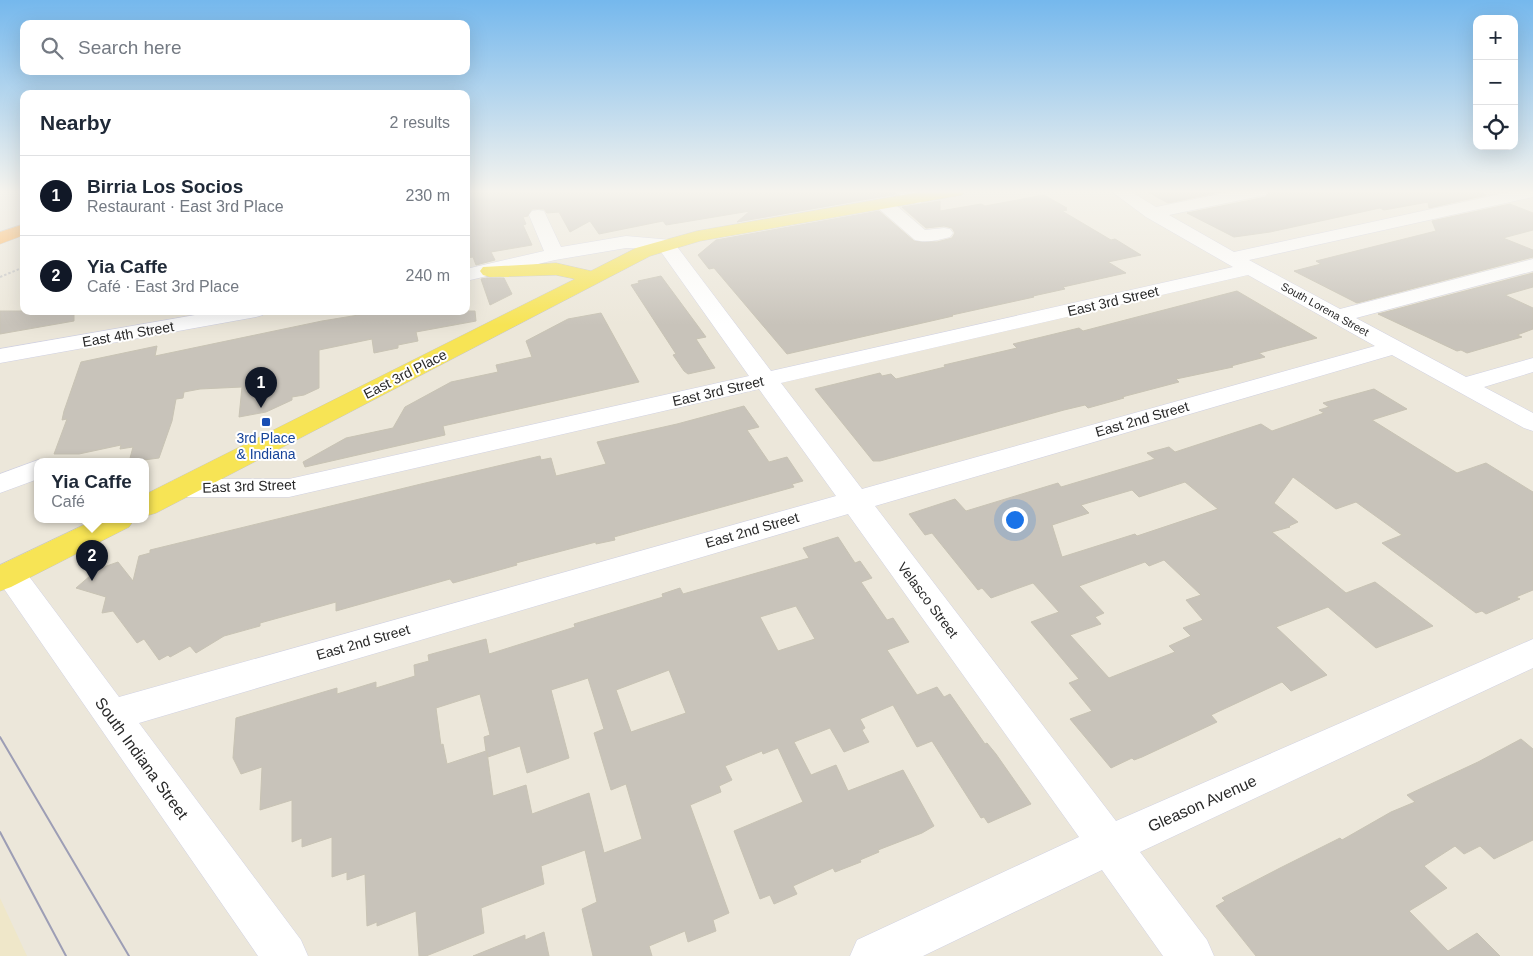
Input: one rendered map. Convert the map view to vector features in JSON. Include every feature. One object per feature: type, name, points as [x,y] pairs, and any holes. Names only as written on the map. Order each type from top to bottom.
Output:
[{"type":"main road","points":[[665,244],[699,236]]},
{"type":"main road","name":"East 3rd Place","points":[[149,504],[642,252],[665,244]]},
{"type":"main road","points":[[490,271],[556,269],[594,277]]},
{"type":"main road","points":[[3,574],[109,523]]},
{"type":"street","points":[[547,236],[555,254]]},
{"type":"street","name":"South Lorena Street","points":[[1193,236],[1533,423]]},
{"type":"street","name":"East 3rd Street","points":[[182,488],[289,488],[764,380],[1347,236]]},
{"type":"street","points":[[470,274],[555,254],[626,242],[665,244]]},
{"type":"street","name":"Velasco Street","points":[[665,244],[1191,956]]},
{"type":"street","points":[[1337,316],[1533,265]]},
{"type":"street","name":"East 4th Street","points":[[0,356],[233,315]]},
{"type":"street","name":"East 2nd Street","points":[[110,714],[1395,347]]},
{"type":"street","points":[[1464,385],[1533,365]]},
{"type":"street","points":[[0,484],[34,471]]},
{"type":"street","name":"South Indiana Street","points":[[3,574],[110,714],[285,956]]},
{"type":"street","name":"Gleason Avenue","points":[[873,956],[1110,844],[1533,653]]},
{"type":"path","points":[[0,277],[20,269]]},
{"type":"shaded area","points":[[0,898],[27,956],[0,956]]},
{"type":"building","points":[[470,236],[528,236],[532,245],[491,252],[495,260],[476,265],[473,257],[470,257]]},
{"type":"building","points":[[741,236],[908,236],[914,241],[937,242],[952,238],[953,236],[1104,236],[1111,240],[1115,239],[1141,255],[1108,262],[1126,273],[1063,287],[1065,289],[1034,297],[787,354],[714,268],[709,269],[698,255],[716,240]]},
{"type":"building","points":[[1418,236],[1512,236],[1503,238],[1533,250],[1533,257],[1357,303],[1294,271],[1321,264],[1316,261]]},
{"type":"building","points":[[1533,273],[1533,287],[1505,295],[1533,308],[1533,329],[1517,335],[1522,337],[1467,353],[1461,350],[1457,351],[1378,314]]},
{"type":"building","points":[[661,276],[706,337],[696,339],[715,368],[688,374],[684,371],[673,355],[676,354],[631,285],[639,283],[638,281]]},
{"type":"building","points":[[504,278],[512,294],[490,305],[481,279]]},
{"type":"building","points":[[1237,291],[1317,338],[1259,353],[1265,357],[1231,366],[1233,367],[1176,379],[1179,382],[1122,397],[1124,398],[1088,408],[1085,405],[1064,410],[880,461],[873,461],[815,389],[880,373],[882,376],[891,374],[896,379],[945,367],[944,365],[1017,348],[1013,344],[1079,328],[1083,331]]},
{"type":"building","points":[[0,311],[20,311],[20,315],[74,315],[74,321],[0,334]]},
{"type":"building","points":[[470,311],[475,311],[476,321],[416,332],[418,341],[374,353],[372,339],[319,350],[319,388],[304,395],[292,397],[292,400],[266,412],[239,417],[242,387],[200,389],[184,392],[183,398],[176,399],[172,421],[159,458],[130,458],[133,447],[120,449],[121,445],[79,454],[54,454],[67,419],[62,420],[81,362],[157,346],[155,356],[359,315],[470,315]]},
{"type":"building","points":[[601,313],[639,382],[443,426],[445,435],[305,467],[303,462],[346,438],[393,428],[405,407],[451,382],[498,372],[496,365],[532,357],[526,341],[568,319]]},
{"type":"building","points":[[1374,389],[1407,409],[1372,420],[1457,473],[1486,463],[1533,492],[1533,590],[1516,597],[1520,599],[1486,614],[1482,611],[1476,613],[1382,543],[1402,535],[1356,502],[1336,509],[1293,477],[1274,503],[1298,522],[1290,527],[1272,532],[1346,593],[1375,582],[1433,626],[1376,648],[1328,607],[1276,627],[1327,675],[1291,691],[1282,682],[1211,715],[1217,722],[1142,757],[1134,760],[1132,758],[1111,768],[1070,719],[1092,711],[1069,683],[1079,679],[1031,622],[1059,612],[1033,583],[991,598],[982,588],[978,590],[932,533],[925,535],[909,514],[955,499],[966,511],[1058,483],[1061,487],[1155,459],[1147,453],[1169,447],[1175,452],[1261,424],[1272,431],[1324,413],[1319,410],[1329,407],[1323,403]],"holes":[[[1185,482],[1218,509],[1137,536],[1135,534],[1062,557],[1052,525],[1089,513],[1081,505],[1132,490],[1139,497]],[[1164,560],[1201,595],[1186,600],[1203,620],[1183,628],[1191,636],[1169,646],[1175,652],[1109,678],[1070,635],[1101,624],[1095,617],[1104,613],[1079,586],[1145,562],[1149,566]]]},
{"type":"building","points":[[744,406],[759,427],[747,430],[769,462],[787,457],[803,481],[792,484],[794,487],[614,537],[615,540],[596,544],[596,542],[516,563],[517,565],[453,583],[450,579],[336,611],[336,602],[260,623],[260,626],[224,636],[196,653],[190,646],[170,657],[168,655],[159,660],[144,639],[137,643],[113,611],[102,613],[106,597],[76,588],[98,569],[118,562],[133,581],[139,556],[150,553],[150,550],[540,456],[541,460],[551,458],[556,476],[606,464],[597,442],[677,424]]},
{"type":"building","points":[[838,537],[855,563],[860,561],[872,578],[861,582],[887,620],[893,618],[909,642],[887,650],[917,695],[937,687],[944,697],[950,694],[1031,804],[988,823],[984,817],[981,818],[932,741],[917,747],[893,705],[860,719],[865,728],[862,730],[869,742],[844,752],[830,728],[794,742],[811,775],[836,765],[848,791],[903,770],[934,826],[922,833],[878,850],[879,852],[860,860],[861,862],[835,872],[833,868],[793,886],[797,894],[774,904],[770,895],[760,899],[734,831],[803,802],[778,748],[763,754],[762,751],[725,766],[732,780],[719,786],[721,792],[690,805],[729,913],[713,920],[716,931],[688,942],[685,931],[649,946],[652,956],[593,956],[582,909],[597,902],[585,850],[541,866],[544,884],[481,908],[484,933],[426,956],[419,956],[416,911],[377,926],[377,922],[367,926],[365,874],[347,880],[347,872],[332,877],[332,837],[302,847],[302,838],[292,842],[292,800],[260,810],[262,767],[241,774],[233,758],[236,718],[337,688],[337,694],[376,682],[376,688],[415,676],[414,665],[429,661],[428,655],[486,639],[489,654],[575,627],[574,624],[663,597],[662,594],[680,588],[683,594],[809,558],[803,548]],"holes":[[[796,606],[815,639],[778,651],[760,617]],[[669,670],[686,713],[631,732],[616,690]],[[588,678],[604,729],[594,733],[611,790],[626,784],[642,839],[604,853],[589,793],[532,814],[526,785],[493,796],[487,752],[488,757],[520,746],[527,773],[569,758],[551,690]],[[480,694],[490,735],[484,737],[486,751],[447,764],[443,744],[441,745],[436,708]]]},
{"type":"building","points":[[1521,739],[1533,749],[1533,840],[1494,859],[1480,846],[1464,854],[1455,846],[1424,866],[1447,888],[1409,911],[1448,951],[1477,933],[1500,956],[1256,956],[1216,906],[1225,901],[1222,898],[1340,838],[1342,840],[1391,812],[1415,802],[1407,795],[1478,762]]},
{"type":"building","points":[[544,932],[549,956],[473,956],[525,935],[525,940]]},
{"type":"tram line","points":[[0,737],[129,956]]},
{"type":"tram line","points":[[0,832],[66,956]]},
{"type":"place","name":"Birria Los Socios","points":[[261,408]]},
{"type":"place","name":"3rd Place & Indiana","points":[[266,422]]},
{"type":"place","name":"Yia Caffe","points":[[92,581]]}]
